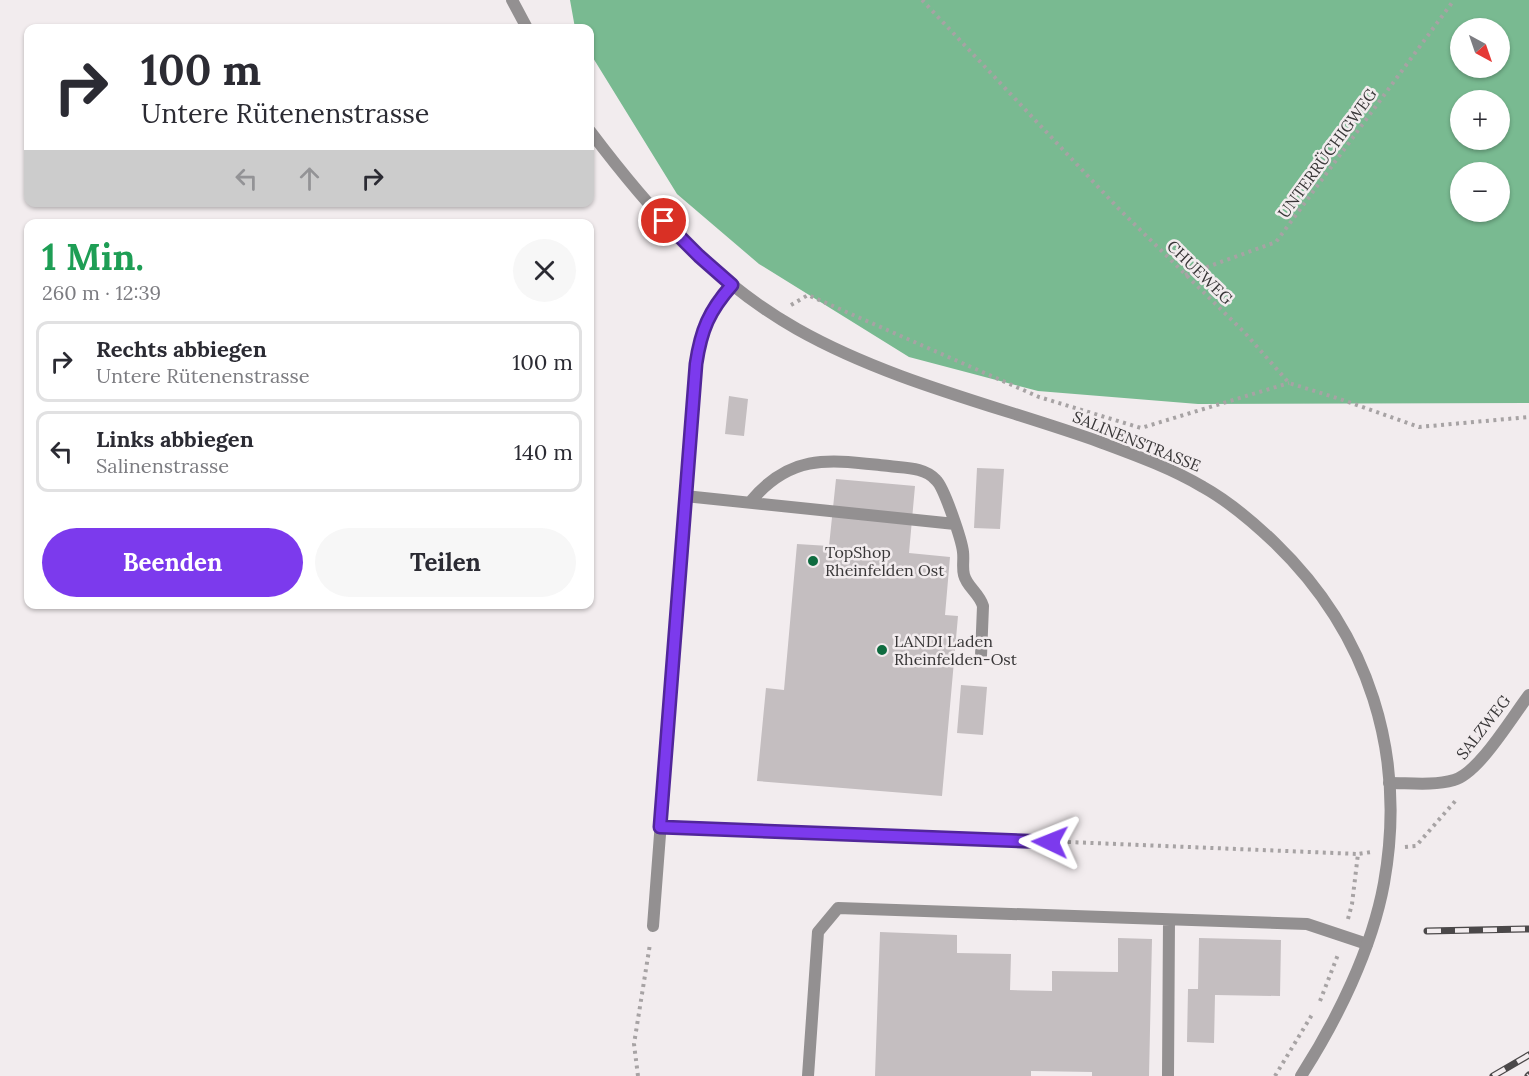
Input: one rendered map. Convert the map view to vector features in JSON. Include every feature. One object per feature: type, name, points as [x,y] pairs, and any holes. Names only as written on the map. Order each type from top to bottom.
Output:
[{"type":"street","points":[[512,0],[525,24]]},
{"type":"street","name":"SALINENSTRASSE","points":[[594,136],[624,175],[687,245],[732,285],[775,315],[819,341],[898,374],[1064,429],[1158,465],[1203,486],[1238,510],[1293,560],[1318,590],[1345,631],[1374,699],[1389,783],[1389,850],[1383,887],[1367,944],[1348,993],[1319,1049],[1301,1076]]},
{"type":"street","points":[[653,926],[685,496],[699,345],[710,313],[732,285]]},
{"type":"street","points":[[751,501],[775,477],[803,465],[833,460],[925,472],[941,487],[963,551],[964,576],[981,599],[981,656]]},
{"type":"street","points":[[685,496],[751,501],[955,524]]},
{"type":"street","name":"SALZWEG","points":[[1389,783],[1438,783],[1466,775],[1529,696]]},
{"type":"street","points":[[660,827],[1050,842]]},
{"type":"street","points":[[808,1076],[818,932],[838,908],[1306,924],[1367,944]]},
{"type":"street","points":[[1168,1076],[1169,920]]},
{"type":"path","name":"CHUEWEG","points":[[922,0],[1118,208],[1245,333],[1289,383]]},
{"type":"path","name":"UNTERRÜCHIGWEG","points":[[1185,275],[1276,242],[1454,0]]},
{"type":"path","points":[[775,315],[808,295],[1039,397],[1141,428],[1289,383],[1419,428],[1529,417]]},
{"type":"path","points":[[1050,842],[1358,854]]},
{"type":"path","points":[[638,1076],[634,1044],[653,926]]},
{"type":"green space","points":[[570,0],[1529,0],[1529,403],[1198,404],[1038,391],[909,357],[759,264],[677,194],[594,59],[594,24],[574,24]]},
{"type":"building","points":[[729,396],[748,399],[744,436],[725,434]]},
{"type":"building","points":[[977,468],[1004,469],[1000,529],[974,528]]},
{"type":"building","points":[[836,479],[915,486],[909,553],[950,557],[945,615],[958,616],[942,796],[757,781],[766,688],[784,690],[797,544],[829,546]]},
{"type":"building","points":[[961,685],[987,687],[983,735],[957,733]]},
{"type":"building","points":[[880,932],[957,935],[957,953],[1011,954],[1010,990],[1052,991],[1052,971],[1118,972],[1118,938],[1152,939],[1149,1076],[1092,1076],[1092,1072],[1031,1071],[1031,1076],[875,1076]]},
{"type":"building","points":[[1199,938],[1281,940],[1280,996],[1215,995],[1214,1043],[1187,1042],[1188,989],[1198,989]]},
{"type":"railway","points":[[1427,931],[1529,929]]},
{"type":"railway","points":[[1493,1076],[1529,1055]]},
{"type":"place","name":"TopShop Rheinfelden Ost","points":[[813,561]]},
{"type":"place","name":"LANDI Laden Rheinfelden-Ost","points":[[882,650]]},
{"type":"route","points":[[664,221],[732,285],[718,301],[704,326],[696,364],[660,827],[1050,842]]}]
